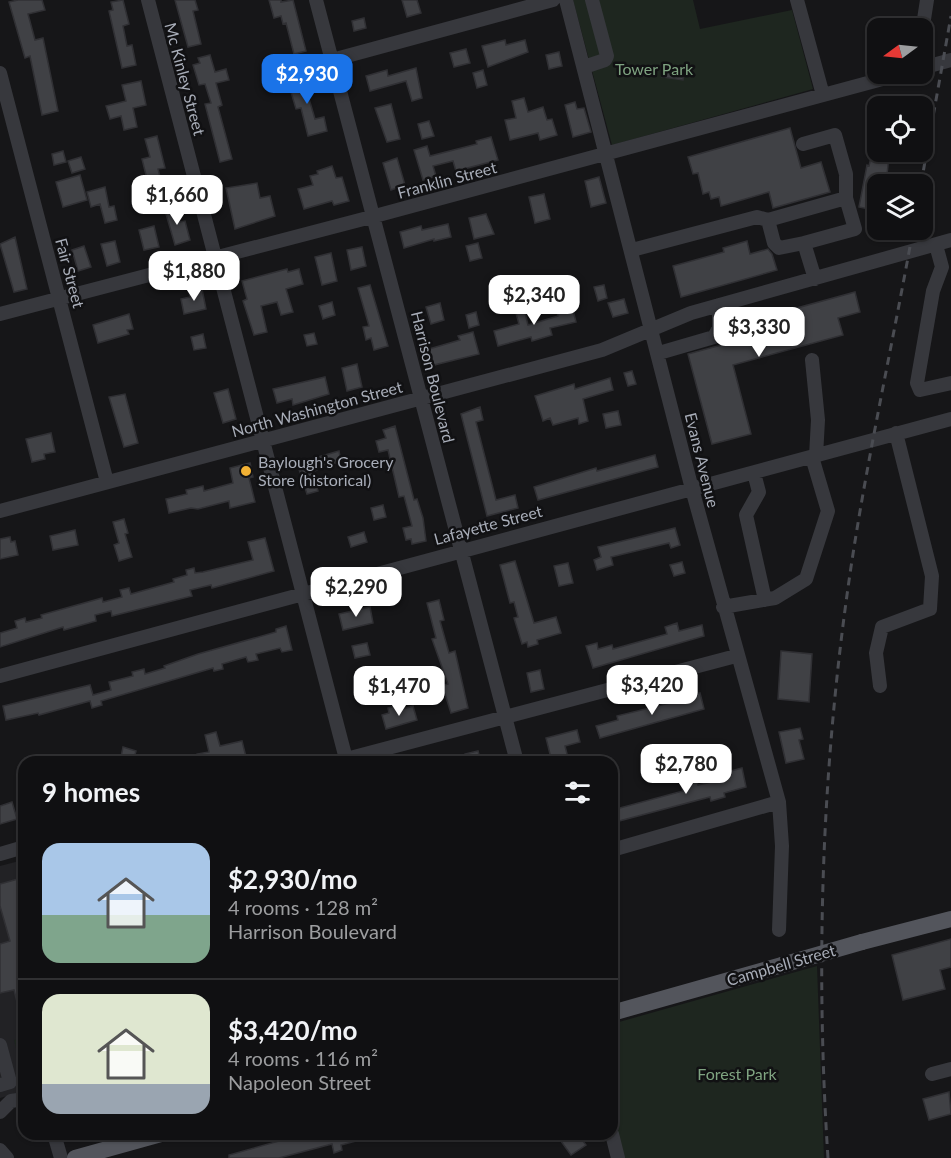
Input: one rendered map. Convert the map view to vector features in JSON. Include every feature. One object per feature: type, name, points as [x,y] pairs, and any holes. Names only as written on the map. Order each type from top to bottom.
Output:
[{"type":"main road","name":"Campbell Street","points":[[618,1011],[951,919]]},
{"type":"main road","points":[[75,1158],[140,1140]]},
{"type":"street","name":"Mc Kinley Street","points":[[148,0],[264,441],[339,756]]},
{"type":"street","name":"Harrison Boulevard","points":[[316,0],[375,216],[515,756]]},
{"type":"street","points":[[332,60],[553,0]]},
{"type":"street","name":"Evans Avenue","points":[[566,0],[653,329],[723,607],[778,802],[783,846],[779,930]]},
{"type":"street","points":[[584,67],[605,60],[607,56],[592,0]]},
{"type":"street","points":[[797,0],[823,95]]},
{"type":"street","points":[[924,18],[927,0]]},
{"type":"street","points":[[933,65],[951,60]]},
{"type":"street","name":"Fair Street","points":[[0,73],[107,482]]},
{"type":"street","name":"Franklin Street","points":[[0,314],[867,83]]},
{"type":"street","points":[[768,220],[774,243],[778,248],[855,229],[846,198],[846,174],[835,135],[803,144]]},
{"type":"street","points":[[632,250],[757,218],[768,220],[846,198]]},
{"type":"street","name":"North Washington Street","points":[[0,511],[602,350],[690,313],[951,240]]},
{"type":"street","points":[[804,243],[815,279]]},
{"type":"street","points":[[936,245],[942,267],[917,383],[920,390],[951,383]]},
{"type":"street","points":[[937,282],[951,278]]},
{"type":"street","points":[[659,354],[714,337],[719,328],[719,305]]},
{"type":"street","points":[[723,607],[775,598],[806,579],[828,511],[814,457],[818,420],[812,360]]},
{"type":"street","name":"Lafayette Street","points":[[0,675],[460,549],[951,419]]},
{"type":"street","points":[[880,686],[876,653],[882,627],[930,609],[932,576],[896,433]]},
{"type":"street","points":[[754,473],[759,492],[746,515],[765,600]]},
{"type":"street","points":[[356,756],[736,656]]},
{"type":"street","points":[[618,848],[778,802]]},
{"type":"street","points":[[0,854],[18,849]]},
{"type":"street","points":[[0,1045],[10,1082],[0,1085]]},
{"type":"street","points":[[932,1074],[951,1069]]},
{"type":"street","points":[[0,1112],[11,1101],[18,1100]]},
{"type":"street","points":[[56,1140],[61,1158]]},
{"type":"street","points":[[614,1140],[618,1158]]},
{"type":"street","points":[[0,1150],[7,1158]]},
{"type":"shaded area","points":[[18,861],[18,1093],[0,1098],[0,866]]},
{"type":"green space","name":"Tower Park","points":[[573,0],[693,0],[700,29],[792,10],[813,89],[612,145]]},
{"type":"green space","name":"Forest Park","points":[[817,966],[824,1158],[618,1158],[614,1140],[618,1140],[618,1022]]},
{"type":"green space","points":[[18,1039],[18,1055],[14,1040]]},
{"type":"building","points":[[42,0],[45,10],[28,14],[35,40],[43,38],[58,111],[42,115],[30,56],[25,58],[9,2]]},
{"type":"building","points":[[123,0],[129,24],[123,26],[127,46],[132,45],[136,65],[122,68],[109,11],[113,10],[111,2]]},
{"type":"building","points":[[175,0],[195,0],[198,10],[193,11],[201,44],[188,47]]},
{"type":"building","points":[[269,0],[281,0],[281,2],[293,0],[306,51],[294,54],[286,23],[283,24],[281,16],[274,18]]},
{"type":"building","points":[[402,0],[417,0],[421,13],[407,17]]},
{"type":"building","points":[[364,18],[366,28],[354,31],[352,21]]},
{"type":"building","points":[[505,40],[506,45],[525,40],[528,52],[488,67],[482,46]]},
{"type":"building","points":[[466,49],[470,63],[454,67],[450,53]]},
{"type":"building","points":[[559,52],[562,66],[549,69],[546,55]]},
{"type":"building","points":[[210,55],[215,72],[226,69],[229,80],[216,83],[222,105],[218,107],[232,159],[220,162],[205,104],[211,103],[205,84],[199,85],[193,65],[200,63],[198,58]]},
{"type":"building","points":[[665,65],[685,69],[683,80],[662,77]]},
{"type":"building","points":[[416,68],[422,98],[412,101],[406,81],[370,91],[366,76],[387,70],[388,76]]},
{"type":"building","points":[[483,70],[487,85],[477,88],[473,73]]},
{"type":"building","points":[[311,75],[315,90],[307,92],[315,119],[324,117],[327,131],[308,136],[301,108],[296,109],[288,82]]},
{"type":"building","points":[[141,81],[146,105],[133,108],[137,127],[124,130],[121,116],[110,119],[106,106],[126,101],[122,85]]},
{"type":"building","points":[[524,98],[528,112],[543,107],[547,120],[552,119],[557,135],[540,140],[538,133],[510,140],[505,120],[516,118],[512,101]]},
{"type":"building","points":[[575,102],[577,109],[584,108],[591,132],[573,137],[565,105]]},
{"type":"building","points":[[391,104],[400,139],[387,142],[375,108]]},
{"type":"building","points":[[429,121],[434,136],[422,139],[418,124]]},
{"type":"building","points":[[790,128],[801,168],[821,162],[830,192],[773,208],[769,192],[721,206],[719,197],[711,199],[709,192],[703,194],[698,173],[693,174],[688,157]]},
{"type":"building","points":[[157,136],[165,168],[158,169],[163,188],[150,191],[142,159],[150,157],[145,139]]},
{"type":"building","points":[[491,137],[498,160],[456,171],[453,161],[433,166],[436,176],[423,180],[414,150],[427,146],[430,156],[477,144],[476,141]]},
{"type":"building","points":[[63,151],[66,162],[54,165],[52,154]]},
{"type":"building","points":[[81,157],[85,169],[72,173],[68,161]]},
{"type":"building","points":[[397,158],[405,185],[391,190],[383,163]]},
{"type":"building","points":[[870,162],[888,162],[887,174],[867,174],[867,209],[859,207],[867,165],[869,166]]},
{"type":"building","points":[[332,166],[336,178],[342,177],[349,201],[334,205],[332,201],[304,209],[298,189],[313,185],[310,176]]},
{"type":"building","points":[[80,175],[87,200],[63,207],[56,182]]},
{"type":"building","points":[[599,177],[606,203],[591,207],[585,181]]},
{"type":"building","points":[[257,183],[260,198],[270,196],[275,216],[235,229],[226,188]]},
{"type":"building","points":[[105,187],[109,207],[114,206],[117,220],[105,223],[100,204],[91,207],[87,192]]},
{"type":"building","points":[[544,194],[550,219],[535,223],[529,197]]},
{"type":"building","points":[[175,204],[180,222],[185,221],[190,240],[175,245],[164,207]]},
{"type":"building","points":[[486,214],[494,234],[474,239],[469,218]]},
{"type":"building","points":[[448,224],[451,237],[434,241],[434,239],[404,248],[400,232],[421,226],[422,230]]},
{"type":"building","points":[[154,226],[159,247],[144,250],[139,230]]},
{"type":"building","points":[[15,237],[27,289],[14,292],[0,244]]},
{"type":"building","points":[[115,241],[120,262],[107,266],[101,244]]},
{"type":"building","points":[[747,241],[750,254],[768,249],[777,270],[681,297],[673,266],[724,252],[723,248]]},
{"type":"building","points":[[478,243],[482,258],[470,261],[466,246]]},
{"type":"building","points":[[84,246],[91,267],[78,271],[72,250]]},
{"type":"building","points":[[362,247],[366,266],[351,270],[347,250]]},
{"type":"building","points":[[331,253],[337,281],[322,285],[315,257]]},
{"type":"building","points":[[287,269],[288,272],[299,269],[303,284],[286,289],[293,312],[281,315],[277,302],[261,306],[267,332],[254,335],[243,301],[247,299],[242,281]]},
{"type":"building","points":[[370,285],[388,346],[374,350],[371,338],[366,340],[363,327],[369,326],[358,288]]},
{"type":"building","points":[[604,285],[607,298],[598,301],[594,287]]},
{"type":"building","points":[[202,289],[206,309],[184,314],[181,299],[190,297],[189,292]]},
{"type":"building","points":[[855,292],[860,312],[838,318],[843,335],[733,365],[751,434],[712,444],[688,354],[729,343],[728,327]]},
{"type":"building","points":[[624,299],[628,313],[613,317],[608,303]]},
{"type":"building","points":[[332,302],[335,315],[323,319],[319,306]]},
{"type":"building","points":[[571,302],[576,322],[550,328],[552,335],[532,341],[531,337],[498,346],[494,331],[519,324],[514,306],[523,304],[528,325],[558,316],[556,306]]},
{"type":"building","points":[[440,303],[444,320],[431,324],[426,307]]},
{"type":"building","points":[[476,312],[479,325],[469,328],[466,315]]},
{"type":"building","points":[[129,314],[133,329],[127,330],[129,334],[98,343],[93,325]]},
{"type":"building","points":[[473,332],[479,354],[434,365],[429,349],[460,340],[458,336]]},
{"type":"building","points":[[314,333],[317,344],[307,346],[304,335]]},
{"type":"building","points":[[203,334],[206,348],[194,350],[191,337]]},
{"type":"building","points":[[357,364],[362,387],[347,391],[342,368]]},
{"type":"building","points":[[632,371],[636,384],[628,386],[624,373]]},
{"type":"building","points":[[325,377],[329,394],[293,405],[292,399],[277,403],[273,389]]},
{"type":"building","points":[[610,378],[613,390],[583,399],[588,421],[579,424],[578,418],[553,425],[550,418],[543,421],[535,396],[574,384],[575,389]]},
{"type":"building","points":[[228,389],[236,419],[223,423],[214,393]]},
{"type":"building","points":[[125,394],[138,443],[124,447],[109,397]]},
{"type":"building","points":[[480,407],[483,420],[476,422],[496,500],[515,495],[518,508],[487,516],[461,414]]},
{"type":"building","points":[[618,411],[621,425],[606,428],[603,414]]},
{"type":"building","points":[[395,426],[414,500],[417,499],[423,518],[426,541],[412,544],[411,539],[406,540],[403,528],[412,526],[404,496],[399,497],[388,450],[379,452],[376,441],[386,438],[383,430]]},
{"type":"building","points":[[51,433],[55,452],[44,454],[45,459],[32,462],[26,439]]},
{"type":"building","points":[[339,451],[341,462],[316,468],[317,470],[312,472],[318,491],[307,494],[297,463]]},
{"type":"building","points":[[655,455],[658,467],[538,500],[534,487],[596,468],[597,471]]},
{"type":"building","points":[[250,463],[253,477],[249,478],[255,502],[230,508],[229,501],[169,513],[166,499],[187,494],[186,490],[203,486],[204,491],[233,483],[230,468]]},
{"type":"building","points":[[383,505],[386,517],[374,520],[371,508]]},
{"type":"building","points":[[124,519],[128,533],[125,534],[132,557],[119,561],[114,545],[119,543],[113,522]]},
{"type":"building","points":[[675,528],[680,545],[671,548],[669,543],[611,557],[613,565],[597,570],[594,560],[601,557],[598,547]]},
{"type":"building","points":[[75,530],[78,545],[53,550],[50,536]]},
{"type":"building","points":[[364,532],[367,542],[351,547],[348,537]]},
{"type":"building","points":[[10,537],[11,542],[15,541],[18,555],[0,559],[0,539]]},
{"type":"building","points":[[265,538],[274,571],[212,588],[211,585],[190,590],[192,596],[112,616],[111,611],[95,615],[96,621],[64,630],[63,627],[0,647],[0,633],[17,628],[15,621],[25,618],[26,622],[42,618],[41,615],[102,598],[103,602],[122,597],[120,590],[129,588],[131,594],[174,582],[173,579],[187,575],[186,570],[194,568],[195,573],[203,572],[253,560],[248,542]]},
{"type":"building","points":[[515,561],[534,623],[556,617],[561,633],[537,640],[538,644],[528,647],[527,642],[522,644],[514,618],[518,617],[514,602],[510,603],[500,565]]},
{"type":"building","points":[[682,562],[685,573],[674,576],[670,565]]},
{"type":"building","points":[[568,563],[573,583],[559,586],[554,566]]},
{"type":"building","points":[[439,600],[444,620],[440,621],[449,653],[455,651],[468,708],[451,713],[445,694],[438,696],[436,687],[448,684],[432,639],[436,638],[427,603]]},
{"type":"building","points":[[370,607],[373,623],[343,630],[339,614]]},
{"type":"building","points":[[677,623],[679,631],[702,625],[704,636],[593,668],[586,646],[597,643],[598,649],[612,645],[613,649],[667,634],[665,627]]},
{"type":"building","points":[[286,626],[292,650],[282,652],[280,648],[256,654],[258,660],[248,662],[246,657],[222,664],[223,669],[214,671],[213,668],[101,701],[102,705],[92,708],[90,701],[39,715],[38,713],[6,720],[3,706],[90,685],[93,695],[111,690],[109,682],[133,676],[132,672],[144,669],[145,674],[198,654],[276,632],[276,629]]},
{"type":"building","points":[[367,643],[370,655],[355,658],[352,646]]},
{"type":"building","points":[[781,651],[812,654],[809,702],[778,699]]},
{"type":"building","points":[[540,670],[544,689],[531,692],[527,673]]},
{"type":"building","points":[[700,693],[704,709],[600,738],[596,726],[618,720],[617,716],[686,699],[686,696]]},
{"type":"building","points":[[399,705],[400,710],[413,706],[417,720],[386,729],[382,715],[389,713],[388,708]]},
{"type":"building","points":[[800,728],[803,739],[799,740],[804,759],[786,763],[779,732]]},
{"type":"building","points":[[577,730],[580,742],[565,746],[568,756],[550,756],[546,738]]},
{"type":"building","points":[[216,732],[220,746],[242,741],[246,756],[197,756],[197,754],[209,752],[205,735]]},
{"type":"building","points":[[123,747],[136,751],[135,756],[121,756]]},
{"type":"building","points":[[478,751],[479,756],[466,756],[465,754]]},
{"type":"building","points":[[742,768],[746,787],[724,793],[725,797],[711,801],[710,797],[619,821],[618,808],[683,791],[681,783],[696,779],[698,785],[729,778],[727,772]]},
{"type":"building","points":[[12,802],[17,819],[0,824],[0,806]]},
{"type":"building","points":[[18,879],[18,1006],[14,990],[0,993],[0,944],[10,941],[0,906],[0,884]]},
{"type":"building","points":[[951,939],[951,967],[940,970],[945,989],[903,1000],[892,955]]},
{"type":"building","points":[[949,1092],[951,1114],[929,1120],[923,1099]]},
{"type":"building","points":[[283,1140],[360,1140],[341,1145],[342,1150],[334,1153],[332,1144],[279,1158],[229,1158],[229,1155]]},
{"type":"building","points":[[560,1140],[582,1140],[586,1145],[571,1155]]},
{"type":"railway","points":[[923,174],[951,16]]},
{"type":"railway","points":[[828,1158],[824,1084],[822,936],[833,714],[851,567],[911,240]]},
{"type":"place","name":"Baylough's Grocery Store (historical)","points":[[246,471]]}]
